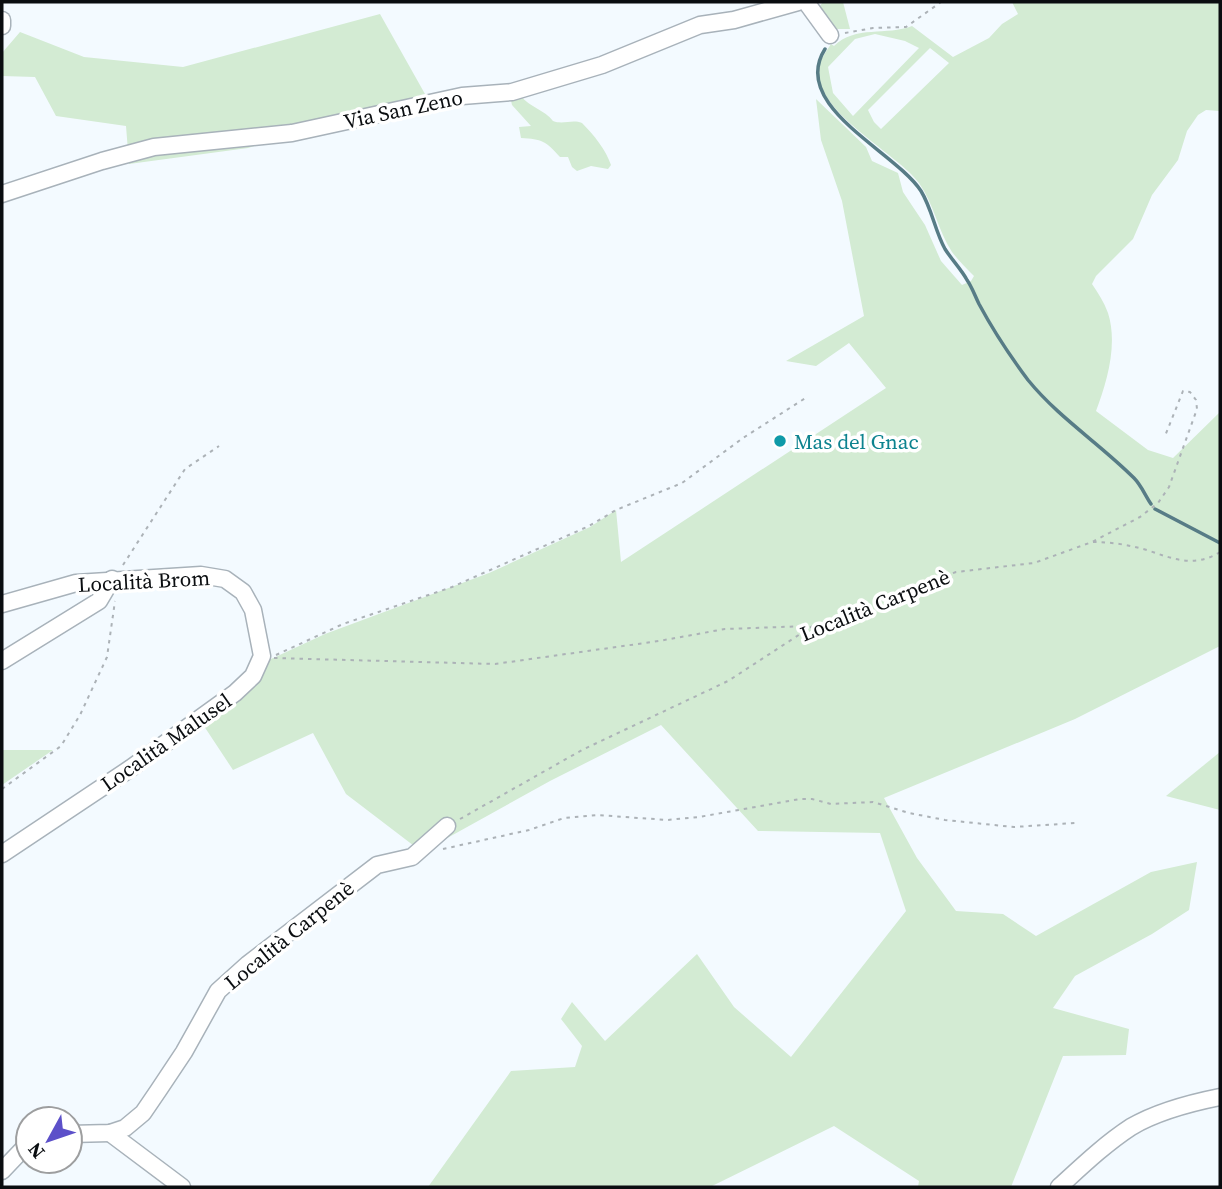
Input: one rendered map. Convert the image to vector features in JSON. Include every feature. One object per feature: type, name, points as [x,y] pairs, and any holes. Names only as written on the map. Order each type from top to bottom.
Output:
[{"type":"street","name":"Via San Zeno","points":[[2,194],[102,161],[154,148],[292,133],[462,96],[512,92],[602,65],[700,25],[734,20],[797,2]]},
{"type":"street","points":[[806,2],[830,35]]},
{"type":"street","points":[[2,20],[2,26]]},
{"type":"street","name":"Località Brom","points":[[2,604],[76,583],[112,579],[201,575],[225,579],[243,592]]},
{"type":"street","points":[[2,661],[99,601],[112,579]]},
{"type":"street","name":"Località Malusel","points":[[2,855],[131,768],[235,693],[253,676],[262,656],[261,647],[253,610],[243,592]]},
{"type":"street","name":"Località Carpenè","points":[[110,1133],[125,1128],[143,1113],[184,1052],[218,991],[248,964],[377,865],[412,857],[447,826]]},
{"type":"street","points":[[1059,1187],[1092,1156],[1133,1126],[1184,1104],[1220,1097]]},
{"type":"street","points":[[84,1134],[110,1133],[183,1187]]},
{"type":"path","points":[[830,35],[873,28],[906,27],[941,2]]},
{"type":"path","name":"Località Carpenè","points":[[447,826],[500,794],[582,751],[727,681],[811,626],[956,572],[1034,563],[1092,542],[1140,517],[1165,494],[1196,409],[1196,400],[1190,392],[1183,391],[1165,436]]},
{"type":"path","points":[[807,397],[743,438],[682,483],[616,510],[589,526],[452,587],[343,624],[270,657],[495,664],[724,629],[811,626]]},
{"type":"path","points":[[2,789],[61,746],[80,715],[107,657],[116,599],[112,579],[185,469],[219,446]]},
{"type":"path","points":[[1092,542],[1125,545],[1181,562],[1198,561],[1220,552]]},
{"type":"path","points":[[438,851],[529,830],[564,818],[597,815],[667,820],[800,799],[831,804],[873,802],[945,820],[1014,827],[1075,823]]},
{"type":"green space","points":[[823,2],[843,2],[850,29],[831,29],[819,7]]},
{"type":"green space","points":[[1012,2],[1220,2],[1220,111],[1206,110],[1198,115],[1187,131],[1178,160],[1152,195],[1133,239],[1096,276],[1092,284],[1108,313],[1112,337],[1107,375],[1096,411],[1148,450],[1173,458],[1220,412],[1220,646],[1075,719],[884,798],[917,858],[956,911],[1003,914],[1036,936],[1151,872],[1197,862],[1189,910],[1152,934],[1075,976],[1053,1008],[1129,1029],[1126,1055],[1063,1056],[1011,1187],[918,1187],[919,1181],[834,1126],[710,1187],[428,1187],[511,1071],[575,1067],[582,1046],[561,1019],[572,1002],[605,1041],[697,954],[734,1007],[791,1057],[906,911],[880,833],[758,831],[661,725],[550,781],[422,852],[346,794],[313,733],[233,770],[198,717],[256,666],[325,634],[489,573],[590,527],[616,510],[621,562],[886,388],[849,343],[816,366],[786,361],[864,316],[842,201],[821,140],[816,99],[866,147],[872,161],[898,173],[903,192],[925,225],[941,261],[962,285],[971,281],[974,276],[947,244],[919,183],[858,130],[829,100],[820,84],[821,62],[831,44],[834,46],[852,35],[912,26],[953,57],[989,38],[1002,24],[1018,14]],"holes":[[[875,34],[905,41],[919,48],[853,116],[833,93],[828,67],[855,39]],[[930,48],[949,63],[881,129],[868,110]]]},
{"type":"green space","points":[[380,14],[425,94],[248,148],[129,164],[126,126],[56,116],[35,77],[2,76],[2,53],[20,32],[84,57],[183,67]]},
{"type":"green space","points":[[510,96],[521,96],[553,121],[582,123],[599,143],[611,165],[608,169],[591,166],[577,171],[568,157],[560,157],[543,142],[521,138],[519,127],[531,126],[512,105]]},
{"type":"green space","points":[[2,750],[53,750],[2,785]]},
{"type":"green space","points":[[1220,752],[1220,810],[1166,796]]},
{"type":"waterway","points":[[825,49],[818,70],[821,90],[833,108],[921,191],[945,249],[965,276],[996,333],[1028,380],[1040,394],[1134,478],[1151,504]]},
{"type":"waterway","points":[[1155,509],[1220,543]]},
{"type":"place","name":"Mas del Gnac","points":[[780,441]]}]
